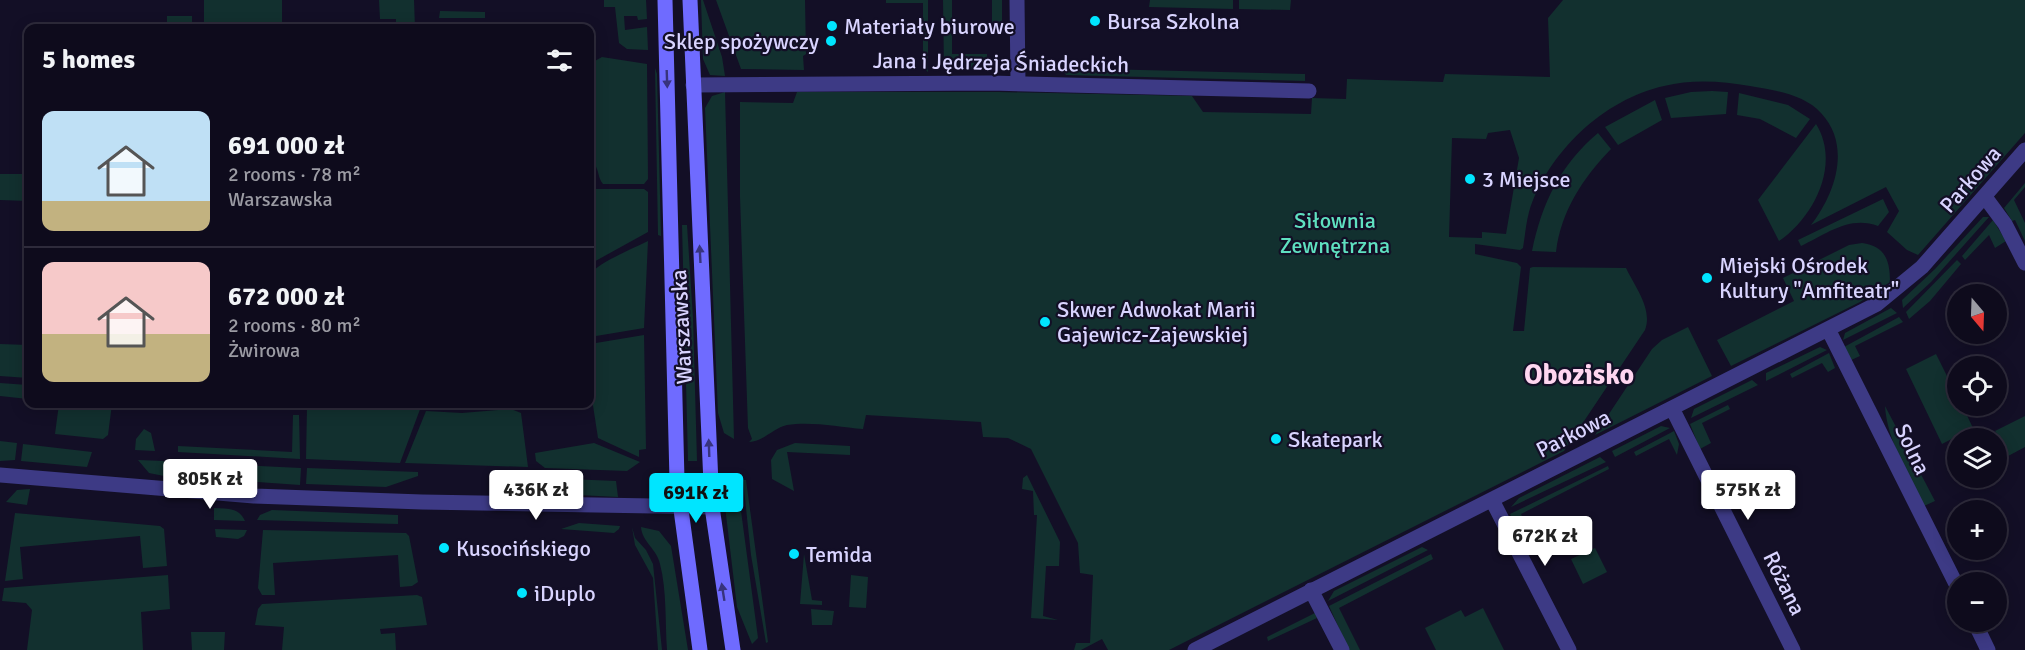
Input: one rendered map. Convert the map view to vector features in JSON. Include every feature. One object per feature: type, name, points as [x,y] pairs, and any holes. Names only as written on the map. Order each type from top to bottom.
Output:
[{"type":"street","name":"Warszawska","points":[[665,0],[679,508],[700,650]]},
{"type":"street","name":"Warszawska","points":[[690,0],[712,507],[733,650]]},
{"type":"street","points":[[1017,0],[1018,83]]},
{"type":"street","name":"Jana i Jędrzeja Śniadeckich","points":[[693,86],[1018,83],[1309,91]]},
{"type":"street","name":"Parkowa","points":[[1195,650],[1877,304],[1911,279],[2025,150]]},
{"type":"street","points":[[1985,197],[2005,224],[2025,263]]},
{"type":"street","name":"Solna","points":[[1828,329],[1950,572]]},
{"type":"street","name":"Różana","points":[[1672,408],[1793,650]]},
{"type":"street","points":[[0,475],[254,496],[712,507]]},
{"type":"street","points":[[1492,500],[1569,650]]},
{"type":"street","points":[[650,507],[671,517],[683,538]]},
{"type":"street","points":[[1311,590],[1342,650]]},
{"type":"street","points":[[1979,632],[1988,650]]},
{"type":"green space","points":[[204,0],[282,0],[282,24],[204,24]]},
{"type":"green space","points":[[379,0],[414,0],[415,24],[396,24],[396,19],[380,19]]},
{"type":"green space","points":[[604,0],[646,0],[647,19],[638,20],[637,16],[624,16],[625,30],[647,27],[648,50],[627,49],[619,43],[615,7],[604,7]]},
{"type":"green space","points":[[701,0],[703,0],[722,57],[725,76],[710,75],[703,59]]},
{"type":"green space","points":[[716,0],[805,0],[804,70],[741,69]]},
{"type":"green space","points":[[886,0],[928,0],[928,72],[923,68],[923,3],[886,3]]},
{"type":"green space","points":[[943,0],[952,0],[952,54],[987,54],[987,69],[944,69]]},
{"type":"green space","points":[[992,0],[1002,0],[1002,26],[992,26]]},
{"type":"green space","points":[[1150,0],[1233,0],[1233,9],[1149,7]]},
{"type":"green space","points":[[1239,0],[1291,0],[1290,10],[1239,9]]},
{"type":"green space","name":"Siłownia Zewnętrzna","points":[[1563,0],[2025,0],[2025,133],[1918,255],[1907,250],[1887,232],[1899,211],[1886,187],[1811,225],[1820,213],[1833,185],[1838,155],[1836,140],[1830,126],[1821,113],[1806,101],[1768,89],[1729,83],[1685,82],[1642,93],[1620,103],[1581,132],[1549,169],[1529,212],[1523,248],[1520,250],[1475,244],[1475,254],[1517,263],[1521,267],[1513,331],[1524,331],[1530,268],[1533,267],[1626,268],[1642,298],[1647,314],[1645,330],[1564,451],[1169,650],[1108,650],[1102,639],[1081,650],[1074,650],[1076,643],[1090,643],[1093,575],[1080,573],[1078,543],[1031,449],[1008,438],[983,437],[981,422],[866,415],[863,429],[815,424],[787,425],[759,440],[749,442],[752,439],[748,428],[740,197],[740,102],[793,103],[797,92],[999,92],[1192,96],[1203,112],[1311,114],[1312,98],[1346,99],[1347,79],[1443,82],[1445,74],[1550,77],[1548,18]],"holes":[[[1510,130],[1519,158],[1506,234],[1482,232],[1482,238],[1449,237],[1452,138],[1486,139],[1488,133]]]},
{"type":"green space","points":[[440,11],[485,12],[485,18],[439,18]]},
{"type":"green space","points":[[167,16],[192,16],[192,24],[167,24]]},
{"type":"green space","points":[[602,57],[647,64],[648,179],[644,184],[603,184],[600,179],[595,165],[594,61]]},
{"type":"green space","points":[[655,68],[657,74],[661,236],[658,235]]},
{"type":"green space","points":[[1061,68],[1305,74],[1305,81],[1066,75]]},
{"type":"green space","points":[[725,92],[734,439],[724,433],[718,413],[705,108],[712,96]]},
{"type":"green space","points":[[1691,92],[1728,92],[1726,114],[1671,118],[1665,98]]},
{"type":"green space","points":[[1739,93],[1788,105],[1810,119],[1796,138],[1760,119],[1737,115]]},
{"type":"green space","points":[[1655,100],[1662,120],[1618,145],[1605,127]]},
{"type":"green space","points":[[1816,124],[1823,140],[1826,156],[1825,172],[1820,188],[1803,218],[1779,241],[1758,200]]},
{"type":"green space","points":[[1598,133],[1611,149],[1591,172],[1568,209],[1556,252],[1532,251],[1541,217],[1554,186],[1573,158]]},
{"type":"green space","points":[[0,174],[24,174],[24,201],[0,200]]},
{"type":"green space","points":[[2025,183],[2025,187],[2014,200],[2025,223],[2025,241],[2015,220],[2012,221],[2004,208]]},
{"type":"green space","points":[[594,189],[644,189],[648,192],[648,232],[594,262]]},
{"type":"green space","points":[[1883,199],[1889,212],[1878,226],[1868,223],[1848,224],[1801,246],[1798,240]]},
{"type":"green space","points":[[1983,217],[1989,217],[1931,282],[1903,308],[1902,300],[1935,269]]},
{"type":"green space","points":[[1993,220],[2006,241],[1995,248],[1989,235],[1965,260],[1962,256]]},
{"type":"green space","points":[[682,225],[687,225],[693,318],[697,461],[688,461]]},
{"type":"green space","points":[[648,241],[644,328],[596,336],[594,332],[594,270],[607,261]]},
{"type":"green space","points":[[1862,243],[1876,247],[1885,255],[1890,282],[1860,302],[1731,366],[1717,340],[1794,301],[1783,278],[1849,245]]},
{"type":"green space","points":[[1957,260],[1961,264],[1930,301],[1909,319],[1906,312]]},
{"type":"green space","points":[[1891,308],[1897,313],[1843,340],[1845,333]]},
{"type":"green space","points":[[1899,317],[1903,322],[1855,346],[1860,356],[1849,361],[1844,347]]},
{"type":"green space","points":[[1688,327],[1712,376],[1595,435],[1652,349],[1662,340]]},
{"type":"green space","points":[[644,335],[646,449],[639,450],[639,457],[598,438],[593,408],[594,343]]},
{"type":"green space","points":[[0,344],[24,345],[24,378],[0,376]]},
{"type":"green space","points":[[1820,347],[1827,350],[1766,381],[1766,373]]},
{"type":"green space","points":[[1829,353],[1835,368],[1828,372],[1822,363],[1792,378],[1790,374]]},
{"type":"green space","points":[[1936,354],[1947,376],[1947,416],[1967,416],[1973,428],[1947,428],[1947,441],[1942,444],[1906,369]]},
{"type":"green space","points":[[1752,380],[1758,385],[1691,418],[1694,409]]},
{"type":"green space","points":[[0,383],[24,385],[24,399],[0,396]]},
{"type":"green space","points":[[1728,405],[1730,409],[1702,423],[1711,443],[1700,449],[1690,424]]},
{"type":"green space","points":[[1885,406],[1935,501],[1924,506],[1894,445]]},
{"type":"green space","points":[[58,408],[111,408],[108,435],[103,439],[55,434]]},
{"type":"green space","points":[[307,408],[421,408],[400,463],[306,459]]},
{"type":"green space","points":[[511,409],[521,413],[528,467],[405,463],[426,411],[462,413]]},
{"type":"green space","points":[[293,415],[299,415],[300,459],[178,452],[178,446],[292,452]]},
{"type":"green space","points":[[2025,416],[2025,447],[2007,457],[2007,428],[2001,428]]},
{"type":"green space","points":[[1661,426],[1670,428],[1615,457],[1612,451]]},
{"type":"green space","points":[[144,429],[151,433],[155,451],[135,450],[136,439]]},
{"type":"green space","points":[[1674,431],[1679,444],[1677,455],[1669,439],[1636,456],[1634,452]]},
{"type":"green space","points":[[0,441],[17,443],[15,460],[0,461]]},
{"type":"green space","points":[[594,443],[640,462],[627,471],[545,468],[536,461],[535,453]]},
{"type":"green space","points":[[795,443],[850,446],[850,455],[787,452],[794,491],[772,479],[771,460],[777,450]]},
{"type":"green space","points":[[23,444],[92,452],[87,467],[21,461]]},
{"type":"green space","points":[[1600,457],[1606,462],[1511,507],[1519,498]]},
{"type":"green space","points":[[138,460],[164,461],[164,476],[149,473]]},
{"type":"green space","points":[[168,462],[203,463],[202,478],[168,475]]},
{"type":"green space","points":[[216,464],[301,468],[300,485],[215,479]]},
{"type":"green space","points":[[1608,466],[1609,469],[1521,514],[1530,534],[1520,539],[1510,514]]},
{"type":"green space","points":[[307,468],[418,472],[418,476],[386,487],[306,484]]},
{"type":"green space","points":[[1027,475],[1060,542],[1059,566],[1046,566],[1043,616],[1058,620],[1031,618],[1037,515],[1034,515],[1033,491],[1022,489],[1023,478]]},
{"type":"green space","points":[[499,476],[616,481],[618,497],[539,493],[499,479]]},
{"type":"green space","points":[[743,480],[746,480],[768,642],[766,643],[751,555]]},
{"type":"green space","points":[[722,481],[737,481],[758,638],[752,644],[737,607]]},
{"type":"green space","points":[[30,489],[27,505],[6,502],[17,490]]},
{"type":"green space","points":[[214,508],[236,511],[245,521],[214,520]]},
{"type":"green space","points":[[272,510],[398,515],[398,524],[257,520],[260,515]]},
{"type":"green space","points":[[15,513],[160,526],[164,529],[167,566],[143,568],[140,536],[20,547],[23,579],[5,581]]},
{"type":"green space","points":[[579,523],[620,526],[614,533],[561,529]]},
{"type":"green space","points":[[632,527],[635,538],[646,550],[653,564],[662,650],[658,650],[653,578],[635,545]]},
{"type":"green space","points":[[641,527],[659,531],[671,546],[688,650],[667,650],[662,574],[656,554],[644,537]]},
{"type":"green space","points":[[215,529],[247,530],[244,536],[238,539],[216,537]]},
{"type":"green space","points":[[263,530],[406,533],[409,536],[418,582],[412,586],[400,587],[398,555],[273,563],[275,595],[262,595],[258,588]]},
{"type":"green space","points":[[1422,547],[1428,550],[1328,601],[1334,591]]},
{"type":"green space","points":[[1595,548],[1607,572],[1583,584],[1571,559]]},
{"type":"green space","points":[[804,554],[812,600],[822,601],[822,605],[800,604]]},
{"type":"green space","points":[[1431,554],[1433,559],[1339,608],[1360,650],[1349,650],[1329,606]]},
{"type":"green space","points":[[168,575],[170,609],[141,612],[143,650],[27,650],[32,610],[26,603],[2,601],[4,588]]},
{"type":"green space","points":[[851,575],[868,577],[866,608],[849,607]]},
{"type":"green space","points":[[417,595],[422,597],[427,625],[380,629],[381,634],[395,633],[396,650],[282,650],[284,627],[255,625],[258,609],[262,604]]},
{"type":"green space","points":[[1483,608],[1504,650],[1436,650],[1425,628],[1461,610],[1465,617]]},
{"type":"green space","points":[[811,609],[834,611],[832,625],[812,625]]},
{"type":"green space","points":[[1315,613],[1317,618],[1268,641],[1267,637]]},
{"type":"green space","points":[[191,632],[225,632],[224,650],[192,650]]},
{"type":"place","name":"Bursa Szkolna","points":[[1095,21]]},
{"type":"place","name":"Materiały biurowe","points":[[832,26]]},
{"type":"place","name":"Sklep spożywczy","points":[[831,41]]},
{"type":"place","name":"3 Miejsce","points":[[1470,179]]},
{"type":"place","name":"Miejski Ośrodek Kultury \"Amfiteatr\"","points":[[1707,278]]},
{"type":"place","name":"Skwer Adwokat Marii Gajewicz-Zajewskiej","points":[[1045,322]]},
{"type":"place","name":"Skatepark","points":[[1276,439]]},
{"type":"place","name":"Kusocińskiego","points":[[444,548]]},
{"type":"place","name":"Temida","points":[[794,554]]},
{"type":"place","name":"iDuplo","points":[[522,593]]},
{"type":"district","name":"Obozisko","points":[[1579,374]]}]
